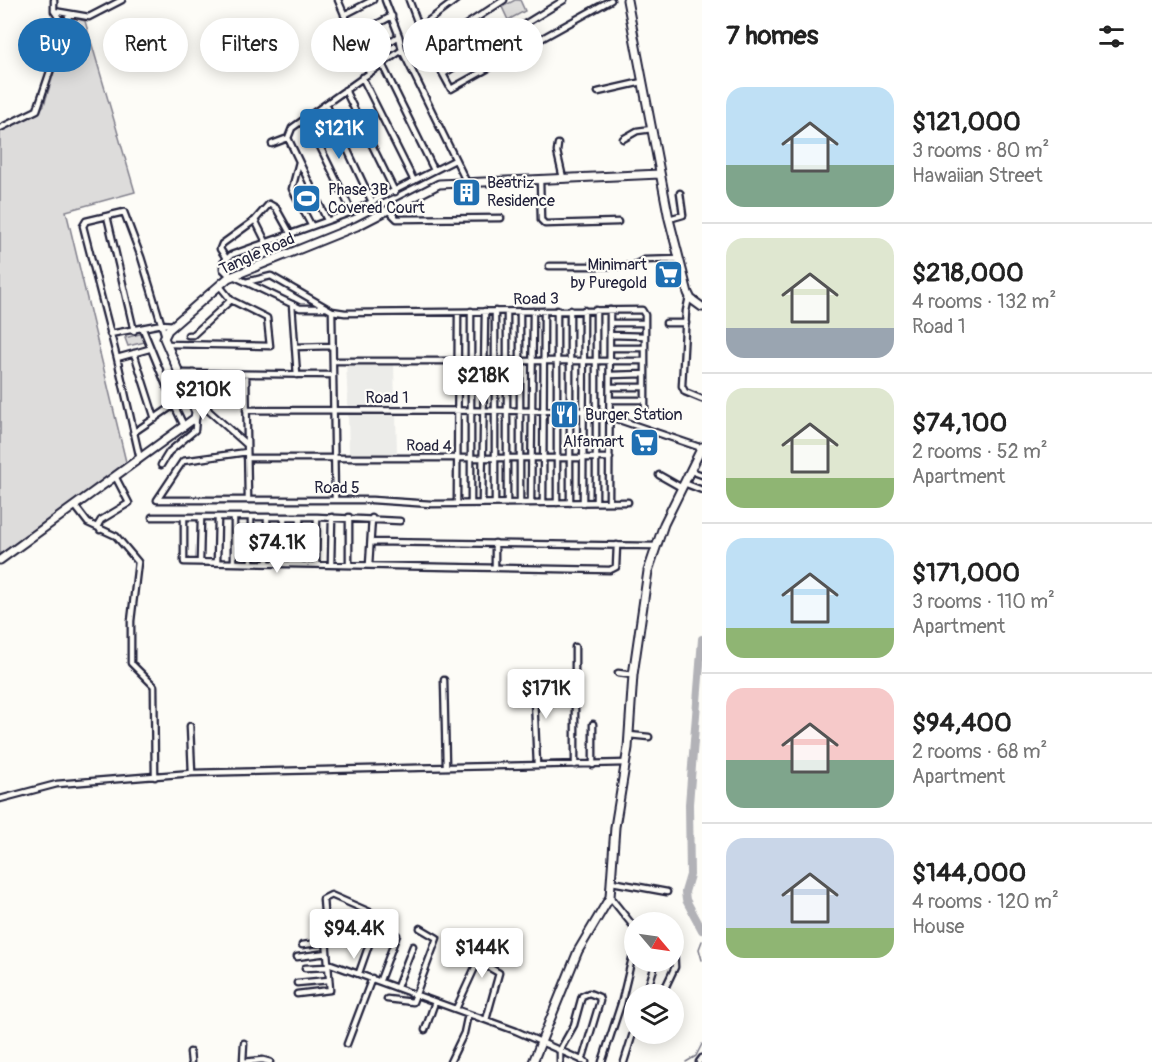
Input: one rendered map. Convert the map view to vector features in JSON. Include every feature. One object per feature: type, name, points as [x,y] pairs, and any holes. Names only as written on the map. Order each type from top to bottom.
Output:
[{"type":"street","points":[[54,0],[54,11],[59,18]]},
{"type":"street","points":[[105,0],[110,7]]},
{"type":"street","points":[[54,11],[89,17],[122,0]]},
{"type":"street","points":[[338,0],[345,18]]},
{"type":"street","points":[[344,15],[373,0]]},
{"type":"street","points":[[385,0],[402,50],[466,181]]},
{"type":"street","points":[[416,18],[410,2],[417,0]]},
{"type":"street","points":[[432,18],[456,0]]},
{"type":"street","points":[[476,18],[504,0]]},
{"type":"street","points":[[564,0],[443,74],[451,89],[611,0]]},
{"type":"street","points":[[627,1],[669,219],[689,297],[683,390],[702,399]]},
{"type":"street","points":[[387,18],[392,15]]},
{"type":"street","points":[[391,41],[399,36]]},
{"type":"street","points":[[391,58],[402,50]]},
{"type":"street","points":[[0,128],[37,110],[50,72]]},
{"type":"street","points":[[327,220],[288,138],[292,128],[369,72]]},
{"type":"street","points":[[386,72],[434,170]]},
{"type":"street","points":[[362,77],[414,181]]},
{"type":"street","points":[[598,92],[642,82]]},
{"type":"street","points":[[345,90],[395,192]]},
{"type":"street","points":[[326,104],[372,202]]},
{"type":"street","points":[[306,118],[352,212]]},
{"type":"street","points":[[623,138],[638,131],[652,129]]},
{"type":"street","points":[[272,144],[288,138]]},
{"type":"street","points":[[558,144],[557,152],[564,178]]},
{"type":"street","points":[[226,258],[311,225],[352,212],[455,160]]},
{"type":"street","points":[[299,161],[292,189],[311,225]]},
{"type":"street","name":"Tangle Road","points":[[165,340],[174,325],[219,285],[234,276],[389,211],[439,184],[660,174]]},
{"type":"street","points":[[540,179],[542,223],[548,225],[618,222]]},
{"type":"street","points":[[669,219],[684,215],[680,194]]},
{"type":"street","points":[[290,233],[271,204],[255,220],[222,244],[220,249],[226,258],[223,269],[307,310],[326,308]]},
{"type":"street","points":[[389,211],[397,219],[501,219]]},
{"type":"street","points":[[140,459],[83,226],[86,221],[122,212],[125,214],[162,324],[165,340],[196,417],[196,427],[169,452],[161,465]]},
{"type":"street","points":[[107,216],[134,331]]},
{"type":"street","points":[[255,220],[266,242]]},
{"type":"street","points":[[549,266],[632,266],[644,260],[680,259]]},
{"type":"street","points":[[246,282],[269,275],[332,311],[335,500]]},
{"type":"street","points":[[165,340],[270,346],[267,318],[231,300],[219,285]]},
{"type":"street","points":[[689,297],[702,307]]},
{"type":"street","points":[[188,335],[193,335],[231,300]]},
{"type":"street","points":[[292,304],[297,375]]},
{"type":"street","points":[[556,503],[557,310]]},
{"type":"street","points":[[570,310],[570,503]]},
{"type":"street","points":[[583,503],[584,310]]},
{"type":"street","points":[[596,310],[596,502]]},
{"type":"street","points":[[609,501],[610,310]]},
{"type":"street","name":"Road 3","points":[[332,311],[364,314],[642,310],[645,313],[645,322]]},
{"type":"street","points":[[471,311],[471,502]]},
{"type":"street","points":[[482,503],[484,311]]},
{"type":"street","points":[[495,311],[495,502]]},
{"type":"street","points":[[520,311],[520,503]]},
{"type":"street","points":[[531,502],[533,311]]},
{"type":"street","points":[[543,502],[544,311]]},
{"type":"street","points":[[457,502],[458,312]]},
{"type":"street","points":[[507,312],[507,503]]},
{"type":"street","points":[[610,323],[645,322],[645,408]]},
{"type":"street","points":[[666,323],[686,323]]},
{"type":"street","points":[[110,334],[162,324],[174,325]]},
{"type":"street","points":[[142,329],[182,427],[189,435]]},
{"type":"street","points":[[610,335],[645,336]]},
{"type":"street","points":[[295,346],[332,346]]},
{"type":"street","points":[[610,348],[644,348]]},
{"type":"street","points":[[117,358],[149,349]]},
{"type":"street","points":[[134,353],[155,419]]},
{"type":"street","points":[[678,356],[685,356]]},
{"type":"street","points":[[333,361],[458,359],[645,361]]},
{"type":"street","points":[[184,373],[333,375]]},
{"type":"street","points":[[193,373],[209,411],[246,444]]},
{"type":"street","points":[[246,374],[248,500]]},
{"type":"street","points":[[610,375],[644,374]]},
{"type":"street","points":[[610,387],[644,387]]},
{"type":"street","points":[[610,400],[645,400]]},
{"type":"street","points":[[134,433],[174,405]]},
{"type":"street","name":"Road 1","points":[[246,410],[597,412],[702,447]]},
{"type":"street","points":[[0,560],[196,417]]},
{"type":"street","points":[[533,1062],[543,1043],[578,951],[610,897],[615,826],[626,763],[633,675],[645,583],[655,546],[702,447]]},
{"type":"street","name":"Road 4","points":[[247,455],[335,458],[610,458]]},
{"type":"street","name":"Road 5","points":[[247,455],[183,460],[157,499],[482,503],[628,502]]},
{"type":"street","points":[[691,471],[702,475]]},
{"type":"street","points":[[659,475],[702,490]]},
{"type":"street","points":[[100,530],[98,525],[101,520],[129,503],[115,476]]},
{"type":"street","points":[[75,506],[87,523],[116,537],[138,563],[131,621],[130,659],[133,668],[151,680],[154,686],[155,777]]},
{"type":"street","points":[[267,517],[267,563]]},
{"type":"street","points":[[284,517],[284,563]]},
{"type":"street","points":[[300,517],[300,563]]},
{"type":"street","points":[[316,564],[317,517]]},
{"type":"street","points":[[331,564],[332,517]]},
{"type":"street","points":[[349,517],[349,565]]},
{"type":"street","points":[[152,518],[349,517],[400,521]]},
{"type":"street","points":[[184,518],[184,562],[476,569],[495,566],[526,570],[610,570],[616,567],[617,545]]},
{"type":"street","points":[[200,562],[201,518]]},
{"type":"street","points":[[217,562],[218,518]]},
{"type":"street","points":[[234,518],[234,563]]},
{"type":"street","points":[[250,563],[251,518]]},
{"type":"street","points":[[369,565],[372,518]]},
{"type":"street","points":[[372,542],[655,546]]},
{"type":"street","points":[[495,543],[495,566]]},
{"type":"street","points":[[575,647],[575,765]]},
{"type":"street","points":[[618,673],[633,675]]},
{"type":"street","points":[[536,675],[534,698],[537,765]]},
{"type":"street","points":[[444,680],[446,766]]},
{"type":"street","points":[[592,765],[593,724]]},
{"type":"street","points":[[190,726],[192,773]]},
{"type":"street","points":[[629,735],[649,737]]},
{"type":"street","points":[[0,798],[57,784],[192,773],[626,763]]},
{"type":"street","points":[[612,882],[667,892]]},
{"type":"street","points":[[297,994],[329,991],[325,897],[338,896],[378,914],[379,920],[359,973]]},
{"type":"street","points":[[610,897],[624,914]]},
{"type":"street","points":[[387,999],[410,1004],[416,994],[437,938],[420,928]]},
{"type":"street","points":[[380,980],[397,935]]},
{"type":"street","points":[[302,945],[326,942]]},
{"type":"street","points":[[397,987],[413,946]]},
{"type":"street","points":[[297,957],[327,953]]},
{"type":"street","points":[[470,955],[499,973],[486,1020]]},
{"type":"street","points":[[456,1009],[478,961]]},
{"type":"street","points":[[305,968],[328,965],[380,980],[486,1020],[560,1050],[583,1061],[599,997],[589,993],[582,996],[574,1025],[560,1050],[560,1062]]},
{"type":"street","points":[[602,1062],[629,972]]},
{"type":"street","points":[[346,1044],[372,978]]},
{"type":"street","points":[[297,983],[329,980]]},
{"type":"street","points":[[425,1030],[435,1002]]},
{"type":"street","points":[[450,1062],[464,1033],[468,1014]]},
{"type":"street","points":[[244,1043],[243,1062],[270,1062]]},
{"type":"street","points":[[624,1062],[630,1044]]},
{"type":"street","points":[[190,1052],[191,1062]]},
{"type":"shaded area","points":[[515,0],[520,0],[525,11],[507,18],[502,7]]},
{"type":"shaded area","points":[[91,42],[135,192],[66,211],[127,466],[0,557],[0,129],[35,114],[44,105],[54,72],[91,72]]},
{"type":"shaded area","name":"Phase 3B Covered Court","points":[[308,188],[317,204],[307,210],[298,194]]},
{"type":"shaded area","points":[[143,333],[145,342],[128,346],[125,338]]},
{"type":"shaded area","points":[[346,361],[394,362],[395,405],[348,408]]},
{"type":"shaded area","points":[[348,412],[396,412],[397,454],[349,456]]},
{"type":"waterway","points":[[702,639],[689,804],[690,875],[685,892],[686,900],[702,930]]},
{"type":"waterway","points":[[702,941],[699,949],[702,960]]},
{"type":"waterway","points":[[686,1062],[696,1056],[702,1044]]},
{"type":"place","name":"Beatriz Residence","points":[[466,192]]},
{"type":"place","name":"Phase 3B Covered Court","points":[[307,199]]},
{"type":"place","name":"Minimart by Puregold","points":[[668,274]]},
{"type":"place","name":"Burger Station","points":[[564,415]]},
{"type":"place","name":"Alfamart","points":[[645,442]]}]
